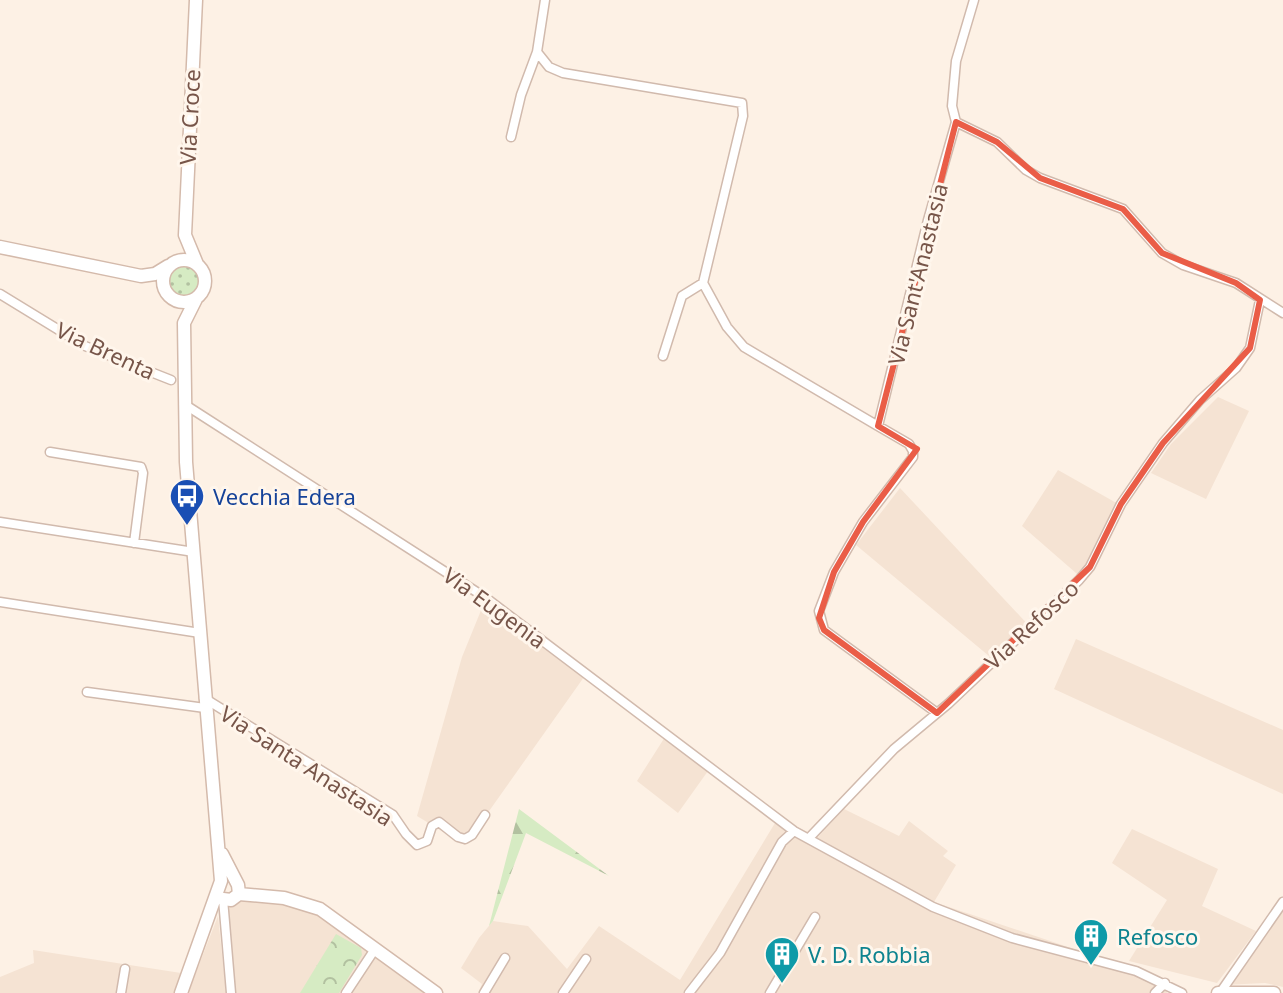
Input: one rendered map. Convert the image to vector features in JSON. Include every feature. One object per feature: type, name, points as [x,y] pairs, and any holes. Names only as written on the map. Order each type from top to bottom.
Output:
[{"type":"main road","name":"Via Croce","points":[[169,296],[163,277],[185,235],[196,0]]},
{"type":"main road","name":"Via Croce","points":[[185,235],[205,282],[196,299]]},
{"type":"main road","points":[[0,247],[141,276],[155,274],[185,259],[197,264]]},
{"type":"main road","points":[[141,276],[183,303],[196,299]]},
{"type":"main road","points":[[169,296],[184,323]]},
{"type":"main road","points":[[196,299],[184,323],[186,462],[218,843],[229,890]]},
{"type":"main road","points":[[229,890],[284,898],[320,909],[436,993]]},
{"type":"main road","points":[[181,993],[211,914],[229,890]]},
{"type":"main road","points":[[1219,993],[1274,993]]},
{"type":"street","points":[[511,137],[521,95],[537,52],[545,0]]},
{"type":"street","points":[[974,0],[956,61],[952,106],[956,122],[997,142],[1026,170],[1040,178],[1123,209],[1162,253],[1183,265],[1236,283],[1283,313]]},
{"type":"street","points":[[537,52],[549,67],[563,73],[742,103],[743,116],[703,283],[721,317],[744,347],[909,444],[913,451],[913,457],[863,522],[834,572],[822,600],[819,618],[824,630],[937,713]]},
{"type":"street","name":"Via Sant'Anastasia","points":[[878,426],[928,220],[956,122]]},
{"type":"street","points":[[663,356],[682,296],[703,283]]},
{"type":"street","name":"Via Brenta","points":[[0,294],[85,346],[171,380]]},
{"type":"street","name":"Via Refosco","points":[[810,837],[894,749],[1058,602],[1090,567],[1121,504],[1163,443],[1200,400],[1236,368],[1250,348],[1260,300]]},
{"type":"street","name":"Via Eugenia","points":[[184,404],[486,598],[794,831]]},
{"type":"street","points":[[50,452],[141,467],[143,473],[134,543]]},
{"type":"street","points":[[0,530],[0,522],[194,552]]},
{"type":"street","points":[[0,602],[200,633]]},
{"type":"street","points":[[87,692],[205,703]]},
{"type":"street","name":"Via Santa Anastasia","points":[[205,703],[393,815],[417,845],[427,841],[432,826],[439,822],[465,839],[472,835],[485,815]]},
{"type":"street","points":[[689,993],[720,953],[782,842],[794,831],[810,837],[856,867],[933,907],[1012,938],[1136,971],[1182,993]]},
{"type":"street","points":[[229,890],[225,920],[231,993]]},
{"type":"street","points":[[1219,993],[1283,902]]},
{"type":"street","points":[[770,993],[815,917]]},
{"type":"street","points":[[346,993],[375,949]]},
{"type":"street","points":[[484,993],[505,958]]},
{"type":"street","points":[[563,993],[586,959]]},
{"type":"street","points":[[121,993],[125,969]]},
{"type":"street","points":[[1155,993],[1169,988]]},
{"type":"highlighted area","points":[[956,122],[997,142],[1040,178],[1123,209],[1162,253],[1236,283],[1260,300],[1250,348],[1163,443],[1121,504],[1090,567],[937,713],[824,630],[819,618],[834,572],[863,522],[917,449],[878,426]]},
{"type":"shaded area","points":[[1218,397],[1249,411],[1206,499],[1151,473],[1171,444]]},
{"type":"shaded area","points":[[1058,470],[1120,505],[1084,580],[1022,526]]},
{"type":"shaded area","points":[[900,488],[1033,630],[995,661],[856,545]]},
{"type":"shaded area","points":[[484,603],[584,677],[465,845],[417,816],[462,657]]},
{"type":"shaded area","points":[[1076,639],[1283,730],[1283,794],[1054,689]]},
{"type":"shaded area","points":[[665,737],[708,771],[678,813],[637,781]]},
{"type":"shaded area","points":[[844,809],[899,836],[909,821],[948,851],[943,856],[956,865],[934,902],[1151,975],[1165,986],[1167,993],[478,993],[482,984],[461,968],[493,921],[528,926],[567,969],[599,926],[680,980],[778,818],[818,837]]},
{"type":"shaded area","points":[[1132,829],[1218,869],[1202,906],[1256,931],[1217,983],[1129,961],[1167,900],[1112,863]]},
{"type":"shaded area","points":[[239,898],[306,905],[436,993],[234,993],[228,919],[230,904]]},
{"type":"shaded area","points":[[1283,909],[1283,987],[1265,983],[1224,985]]},
{"type":"shaded area","points":[[218,916],[226,993],[188,993]]},
{"type":"shaded area","points":[[33,950],[181,973],[174,993],[0,993],[0,977],[34,963]]},
{"type":"green space","points":[[184,265],[196,270],[201,282],[196,294],[184,299],[172,294],[167,282],[172,270]]},
{"type":"green space","points":[[519,809],[609,876],[526,833],[489,926]]},
{"type":"green space","points":[[336,934],[361,948],[362,955],[339,993],[300,993]]},
{"type":"place","name":"Vecchia Edera","points":[[187,527]]},
{"type":"place","name":"Refosco","points":[[1091,967]]},
{"type":"place","name":"V. D. Robbia","points":[[782,985]]}]
